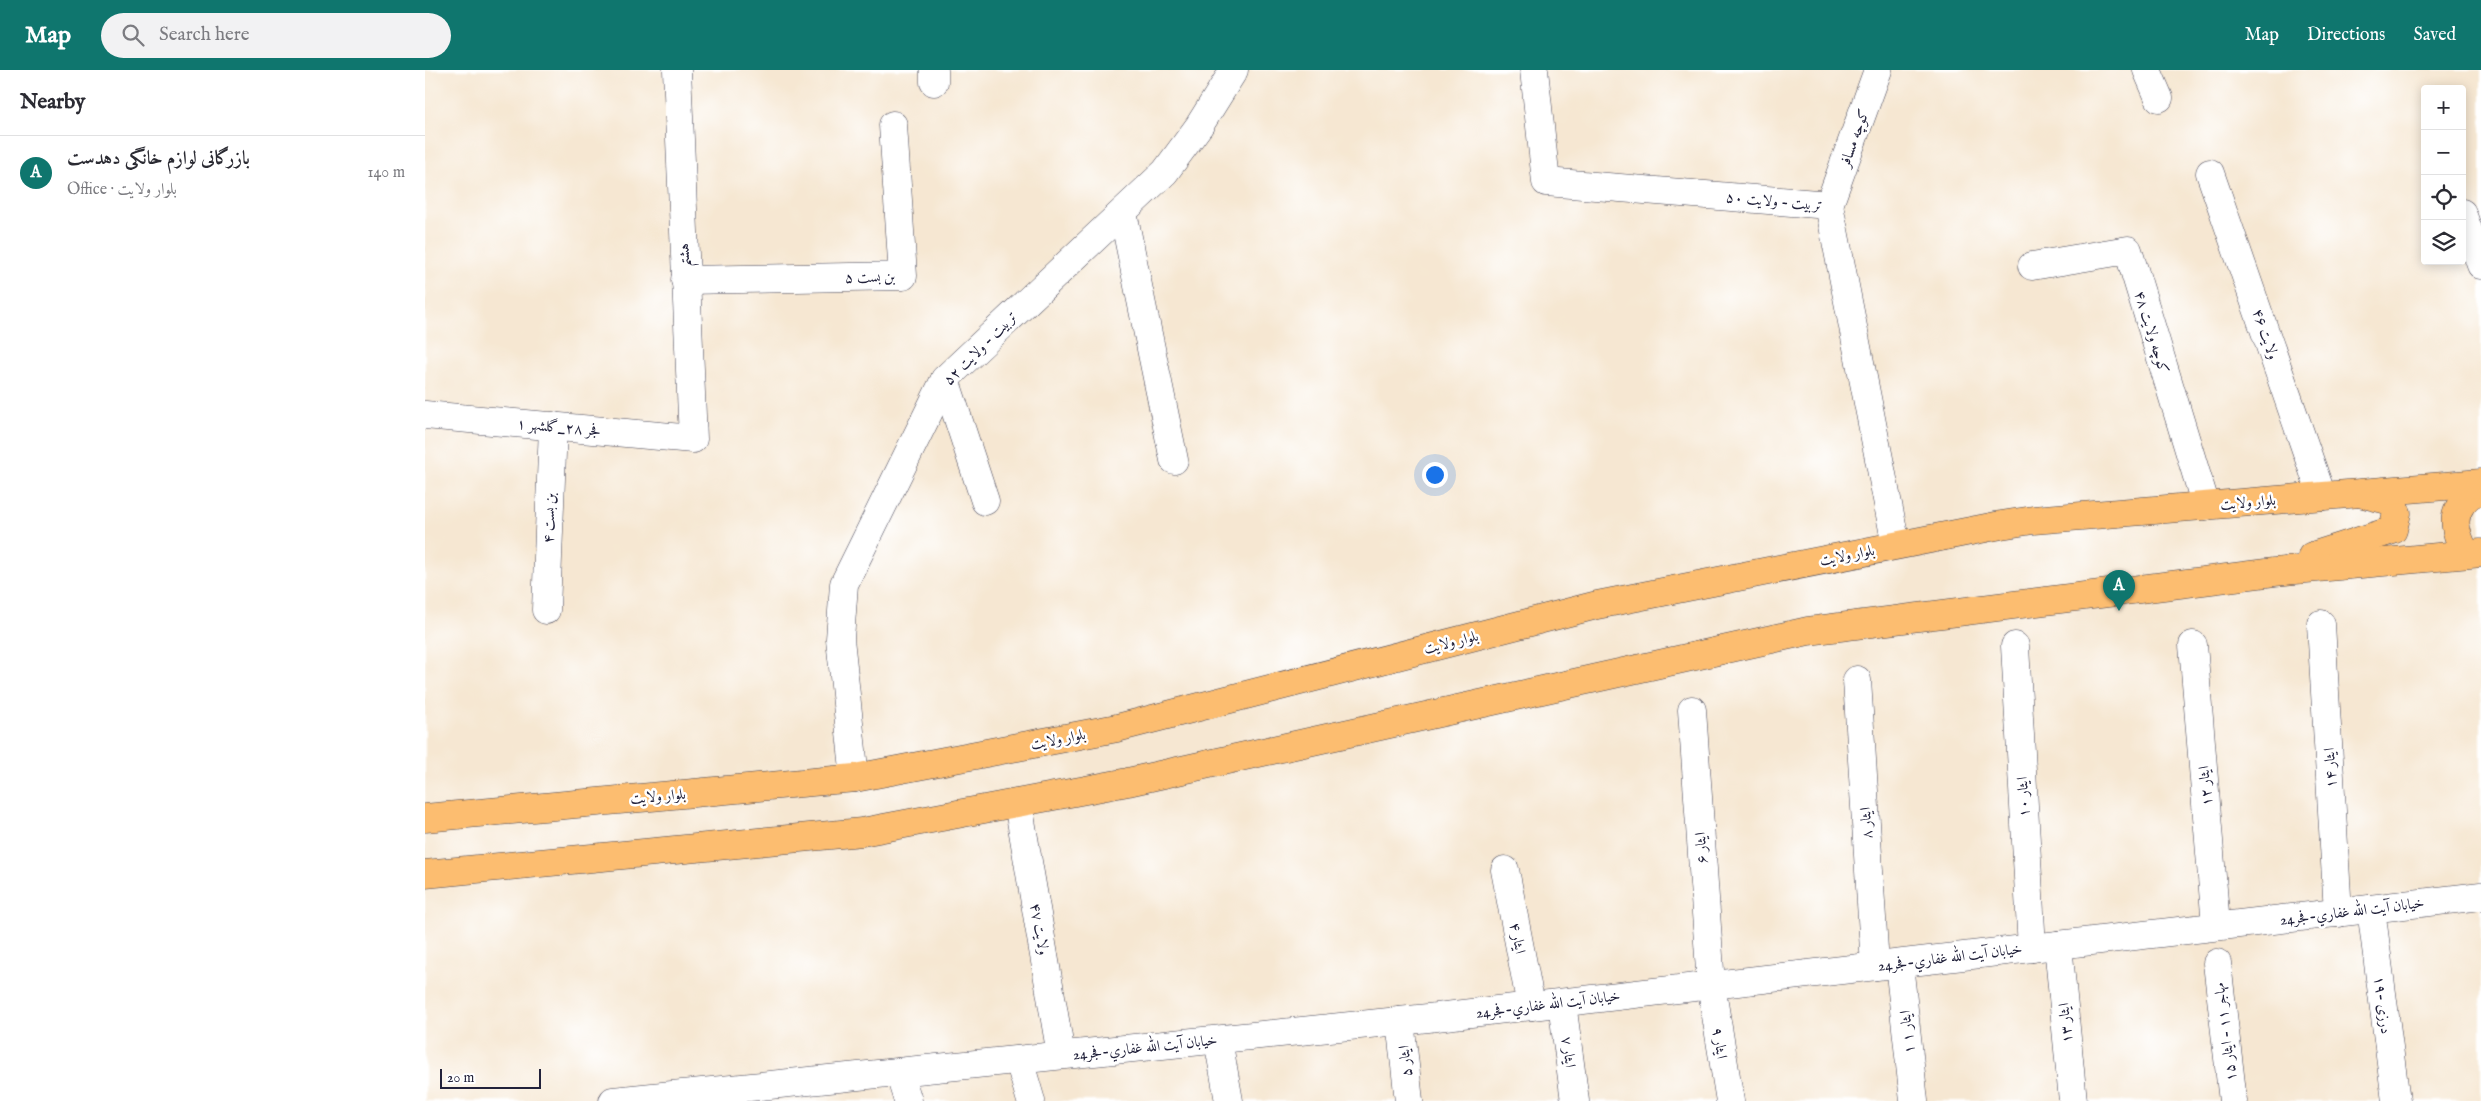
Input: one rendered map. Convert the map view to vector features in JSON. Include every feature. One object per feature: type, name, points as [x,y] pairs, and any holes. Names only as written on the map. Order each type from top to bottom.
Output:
[{"type":"main road","name":"بلوار ولایت","points":[[425,818],[855,778],[1117,728],[1597,605],[1896,545],[2033,520],[2481,483]]},
{"type":"main road","points":[[425,874],[862,832],[1128,782],[1809,631],[2274,572],[2473,553],[2455,525],[2461,504],[2471,492],[2481,490]]},
{"type":"main road","points":[[2274,572],[2301,559],[2393,530],[2397,513],[2391,501],[2360,493]]},
{"type":"street","name":"هشتم","points":[[677,70],[693,439]]},
{"type":"street","name":"تربیت - ولایت ۵۲","points":[[855,778],[840,639],[843,584],[945,379],[971,352],[1165,172],[1199,126],[1234,70]]},
{"type":"street","name":"تربیت - ولایت ۵۰","points":[[1534,70],[1546,182],[1829,205],[1896,545]]},
{"type":"street","name":"کوچه مسافر","points":[[1829,205],[1879,70]]},
{"type":"street","points":[[2147,70],[2159,98]]},
{"type":"street","name":"بن بست ۵","points":[[685,280],[903,276],[893,125]]},
{"type":"street","name":"ولایت ۴۶","points":[[2209,173],[2322,496]]},
{"type":"street","points":[[1123,213],[1175,460]]},
{"type":"street","points":[[2465,220],[2481,265]]},
{"type":"street","name":"کوچه ولایت ۴۸","points":[[2032,266],[2128,250],[2206,506]]},
{"type":"street","points":[[945,379],[985,501]]},
{"type":"street","name":"فجر ۲۸_گلشهر ۱","points":[[425,415],[693,439]]},
{"type":"street","name":"بن بست ۴","points":[[546,610],[553,426]]},
{"type":"street","name":"ایثار ۱۴","points":[[2321,624],[2338,912]]},
{"type":"street","name":"ایثار ۱۲","points":[[2193,645],[2216,926]]},
{"type":"street","name":"ایثار ۱۰","points":[[2015,646],[2045,946]]},
{"type":"street","name":"ایثار ۸","points":[[1857,680],[1887,965]]},
{"type":"street","name":"ایثار ۶","points":[[1692,710],[1711,985]]},
{"type":"street","name":"ولایت ۴۷","points":[[1018,803],[1061,1055]]},
{"type":"street","name":"ایثار ۴","points":[[1505,870],[1531,1006]]},
{"type":"street","name":"خيابان آيت الله غفاري-فجر24","points":[[613,1101],[1400,1021],[2481,896]]},
{"type":"street","name":"۱۹- درزی","points":[[2371,908],[2396,1101]]},
{"type":"street","name":"ایثار ۱۳","points":[[2045,946],[2073,1101]]},
{"type":"street","name":"مهاجر ۱۱ - ایثار ۱۵","points":[[2217,962],[2233,1101]]},
{"type":"street","name":"ایثار ۱ ۱","points":[[1887,965],[1914,1101]]},
{"type":"street","name":"ایثار ۹","points":[[1711,985],[1730,1101]]},
{"type":"street","name":"ایثار ۷","points":[[1562,1003],[1575,1101]]},
{"type":"street","name":"ایثار ۵","points":[[1400,1021],[1409,1101]]},
{"type":"street","points":[[1218,1040],[1229,1101]]},
{"type":"street","points":[[1019,1060],[1031,1101]]},
{"type":"street","points":[[899,1072],[908,1101]]},
{"type":"place","name":"بازرگانی لوازم خانگی دهدست","points":[[2119,611]]}]
